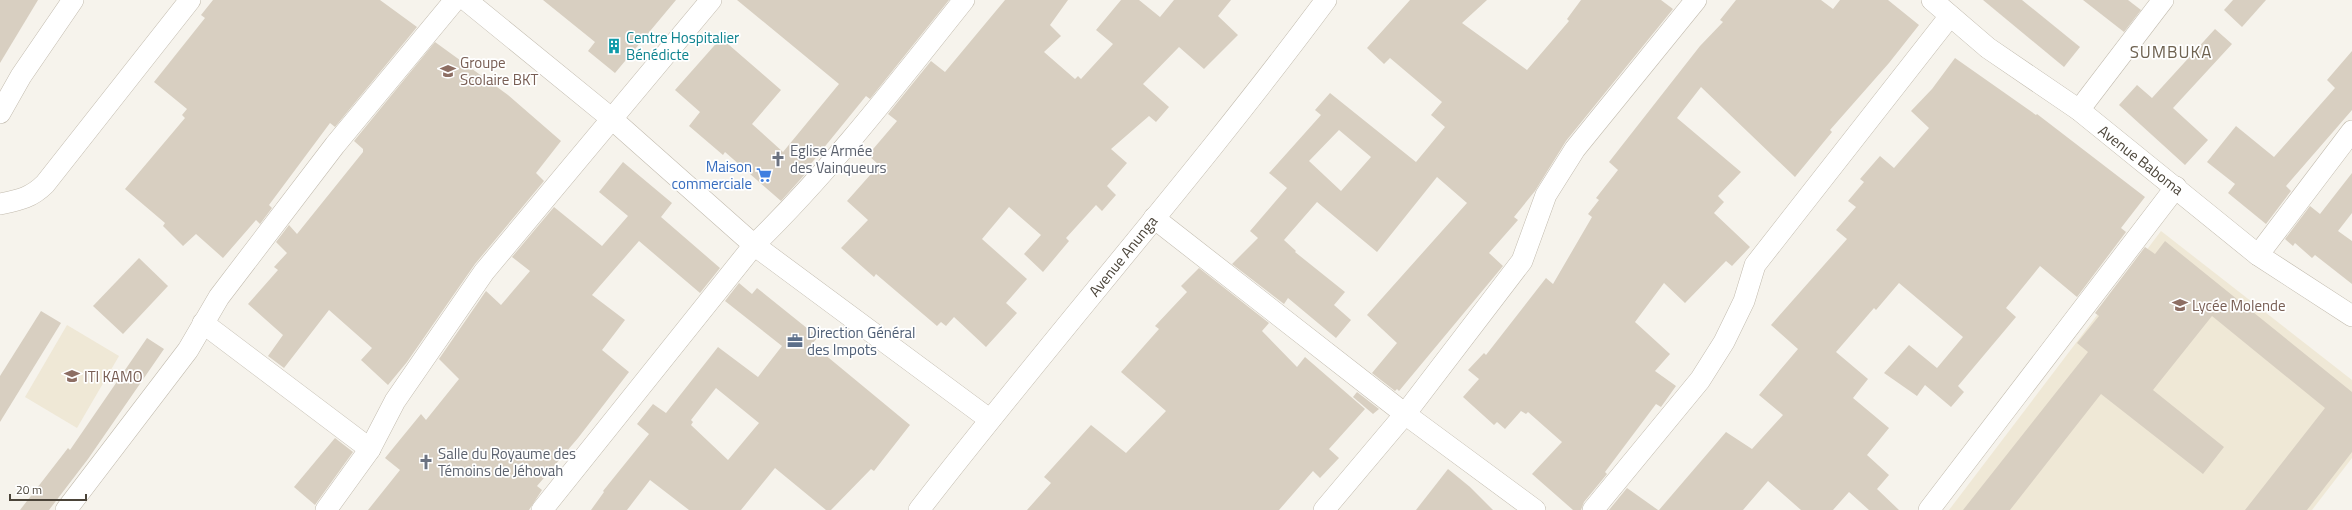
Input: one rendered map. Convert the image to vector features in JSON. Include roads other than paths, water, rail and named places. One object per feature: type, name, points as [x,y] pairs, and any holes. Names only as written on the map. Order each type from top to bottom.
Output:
[{"type":"street","points":[[0,113],[20,76],[73,0]]},
{"type":"street","points":[[0,204],[26,198],[35,194],[45,184],[190,0]]},
{"type":"street","points":[[66,510],[188,350],[202,323],[219,297],[335,145],[455,0]]},
{"type":"street","points":[[466,0],[612,119],[754,245],[989,420]]},
{"type":"street","points":[[326,510],[370,449],[395,400],[484,272],[711,0]]},
{"type":"street","points":[[542,510],[754,245],[779,221],[878,108],[964,0]]},
{"type":"street","name":"Avenue Anunga","points":[[919,510],[989,420],[1154,218],[1326,0]]},
{"type":"street","points":[[1324,510],[1405,414],[1522,262],[1546,195],[1575,149],[1696,0]]},
{"type":"street","name":"Avenue Baboma","points":[[1932,0],[1988,48],[2079,110],[2176,187],[2258,255],[2352,316]]},
{"type":"street","points":[[2079,110],[2163,0]]},
{"type":"street","points":[[1593,510],[1700,380],[1724,342],[1744,301],[1755,265],[1950,16]]},
{"type":"street","points":[[2258,255],[2352,131]]},
{"type":"street","points":[[1930,510],[2176,187]]},
{"type":"street","points":[[1154,218],[1405,414],[1534,510]]},
{"type":"street","points":[[202,323],[370,449]]},
{"type":"place","name":"Centre Hospitalier Bénédicte","points":[[614,46]]},
{"type":"place","name":"Groupe Scolaire BKT","points":[[448,71]]},
{"type":"place","name":"Eglise Armée des Vainqueurs","points":[[778,159]]},
{"type":"place","name":"Maison commerciale","points":[[764,175]]},
{"type":"place","name":"Lycée Molende","points":[[2180,305]]},
{"type":"place","name":"Direction Général des Impots","points":[[795,341]]},
{"type":"place","name":"ITI KAMO","points":[[72,376]]},
{"type":"place","name":"Salle du Royaume des Témoins de Jéhovah","points":[[426,462]]},
{"type":"district","name":"SUMBUKA","points":[[2171,52]]}]
